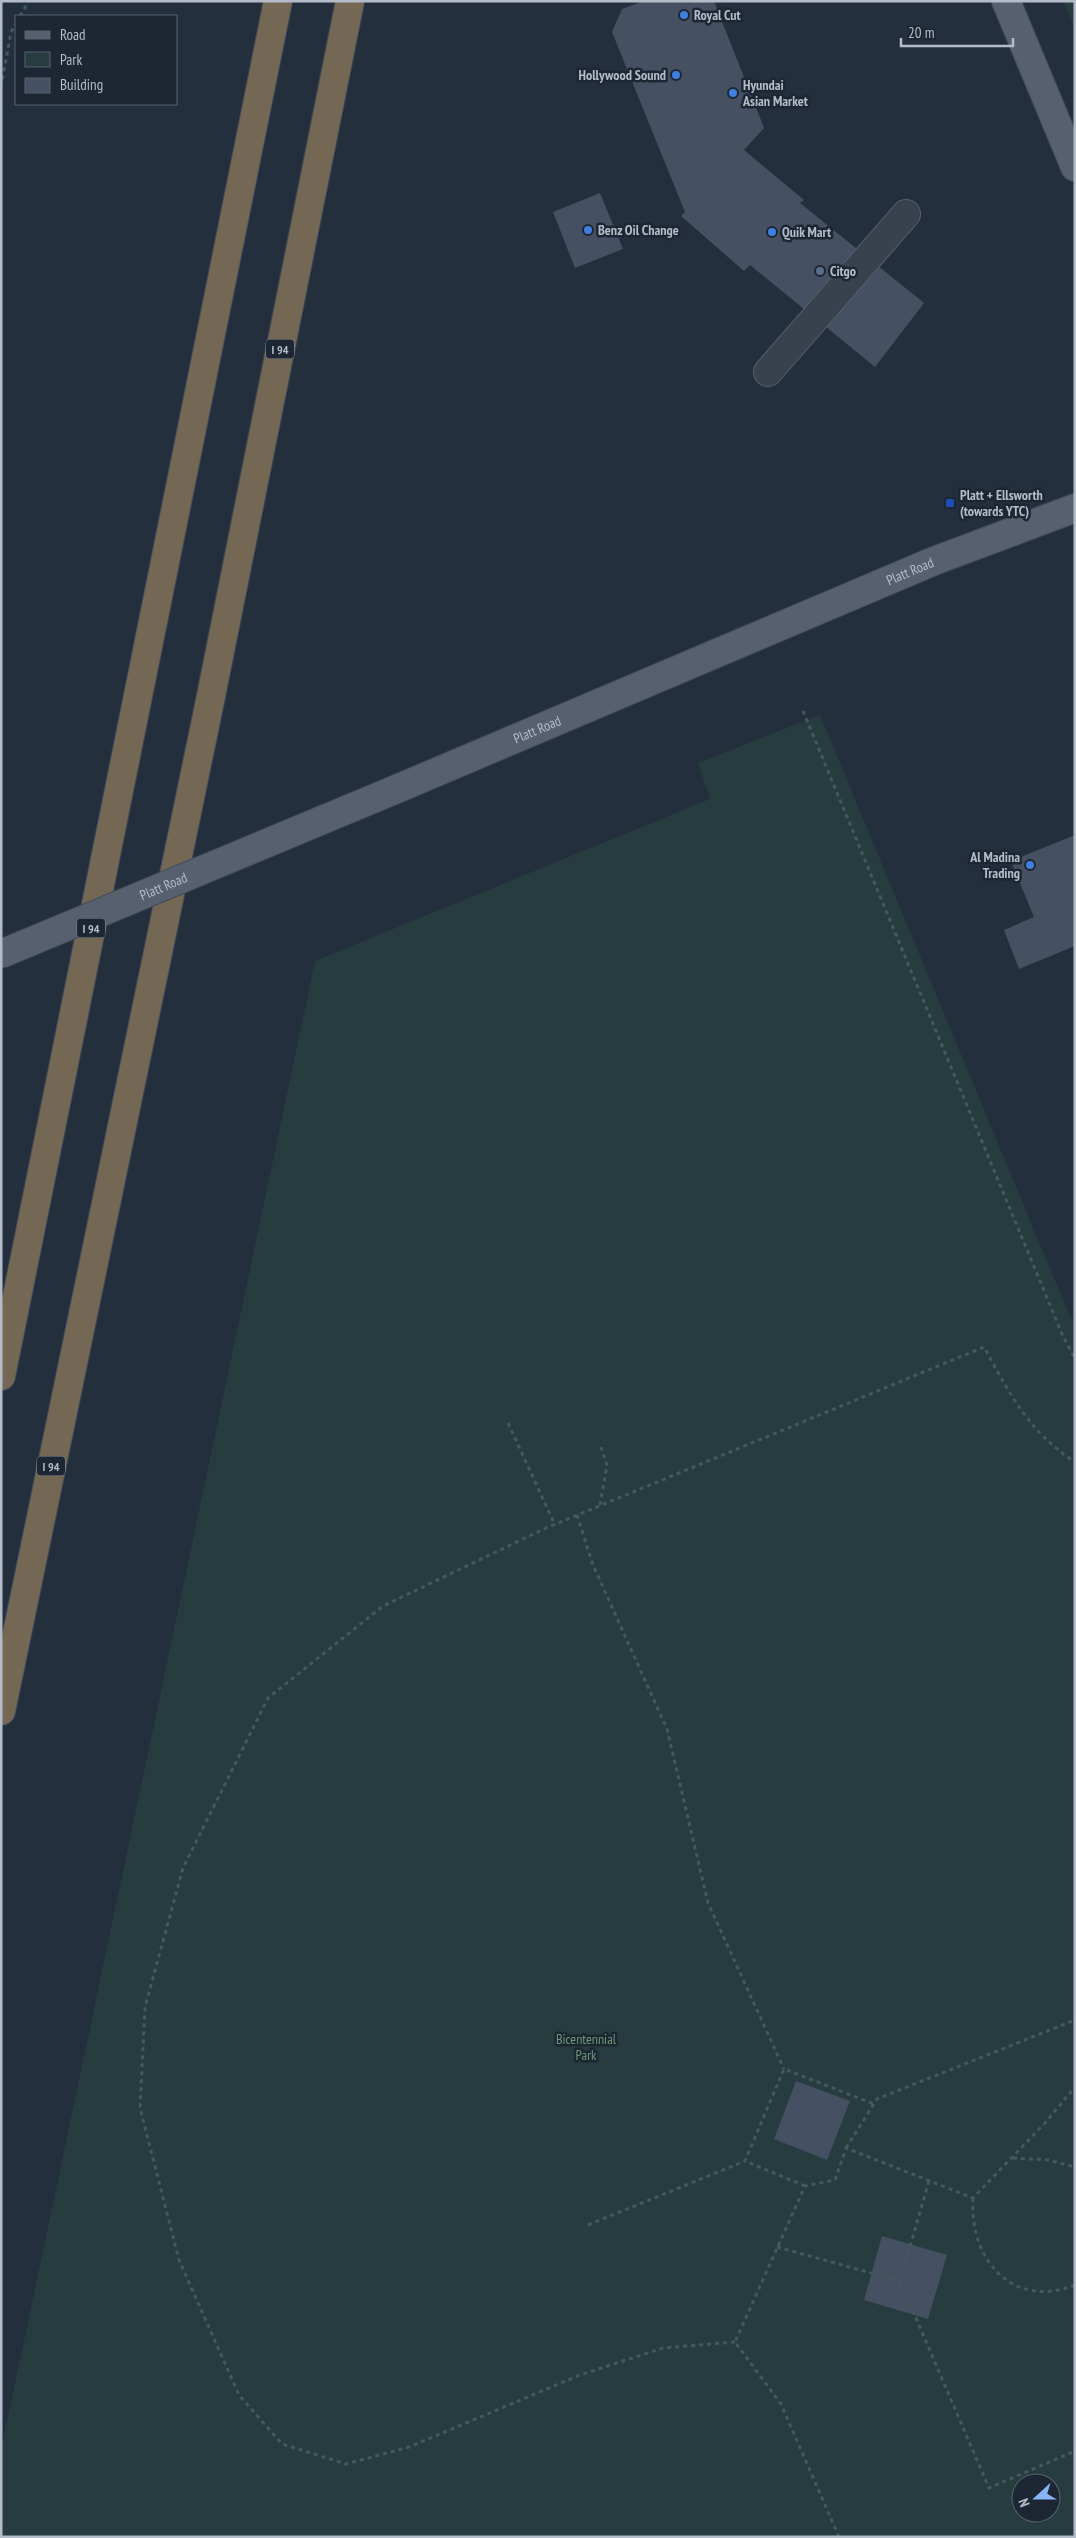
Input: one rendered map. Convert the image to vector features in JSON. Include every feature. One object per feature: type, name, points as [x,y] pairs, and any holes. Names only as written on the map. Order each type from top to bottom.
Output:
[{"type":"highway","name":"I 94","points":[[1,1376],[278,1]]},
{"type":"highway","name":"I 94","points":[[1,1711],[214,677],[350,1]]},
{"type":"main road","points":[[1006,1],[1075,166]]},
{"type":"main road","name":"Platt Road","points":[[1,954],[399,788],[934,561],[1075,508]]},
{"type":"lane","points":[[768,372],[906,214]]},
{"type":"path","points":[[21,15],[29,1]]},
{"type":"path","points":[[1,87],[10,32],[15,24]]},
{"type":"path","points":[[803,711],[1062,1334],[1075,1359]]},
{"type":"path","points":[[734,2342],[663,2348],[580,2375],[409,2448],[346,2464],[282,2444],[239,2395],[180,2260],[140,2108],[145,2007],[183,1868],[268,1698],[383,1606],[555,1525],[984,1347],[1018,1408],[1055,1449],[1075,1462]]},
{"type":"path","points":[[508,1423],[555,1525]]},
{"type":"path","points":[[600,1506],[607,1465],[601,1447]]},
{"type":"path","points":[[577,1515],[593,1564],[666,1729],[708,1903],[784,2069],[874,2104]]},
{"type":"path","points":[[588,2225],[745,2161],[805,2186],[836,2180],[846,2148],[877,2099],[1075,2020]]},
{"type":"path","points":[[745,2161],[784,2069]]},
{"type":"path","points":[[1075,2087],[1046,2124],[973,2198],[972,2219],[974,2232],[981,2248],[1001,2277],[1015,2287],[1037,2293],[1054,2292],[1075,2285]]},
{"type":"path","points":[[846,2148],[973,2198]]},
{"type":"path","points":[[1012,2158],[1048,2160],[1075,2167]]},
{"type":"path","points":[[929,2181],[900,2281],[989,2488],[1075,2451]]},
{"type":"path","points":[[734,2342],[805,2186]]},
{"type":"path","points":[[777,2247],[900,2281]]},
{"type":"path","points":[[734,2342],[781,2404],[839,2537]]},
{"type":"green space","points":[[1063,1],[1075,1],[1075,30]]},
{"type":"green space","name":"Bicentennial Park","points":[[820,715],[1071,1319],[1075,1318],[1075,2537],[1,2537],[1,2450],[315,961],[710,799],[698,763]]},
{"type":"building","points":[[644,1],[714,1],[764,128],[744,150],[804,200],[800,203],[924,303],[875,367],[750,265],[744,271],[681,216],[685,212],[612,32],[622,9]]},
{"type":"building","name":"Benz Oil Change","points":[[600,193],[623,249],[575,268],[553,212]]},
{"type":"building","points":[[1075,835],[1075,946],[1019,969],[1004,930],[1034,917],[1011,861]]},
{"type":"building","points":[[796,2081],[850,2101],[827,2160],[774,2139]]},
{"type":"building","points":[[882,2236],[947,2255],[928,2319],[864,2300]]},
{"type":"place","name":"Royal Cut","points":[[684,15]]},
{"type":"place","name":"Hollywood Sound","points":[[676,75]]},
{"type":"place","name":"Hyundai Asian Market","points":[[733,93]]},
{"type":"place","name":"Benz Oil Change","points":[[588,230]]},
{"type":"place","name":"Quik Mart","points":[[772,232]]},
{"type":"place","name":"Citgo","points":[[820,271]]},
{"type":"place","name":"Platt + Ellsworth (towards YTC)","points":[[950,503]]},
{"type":"place","name":"Al Madina Trading","points":[[1030,865]]}]
